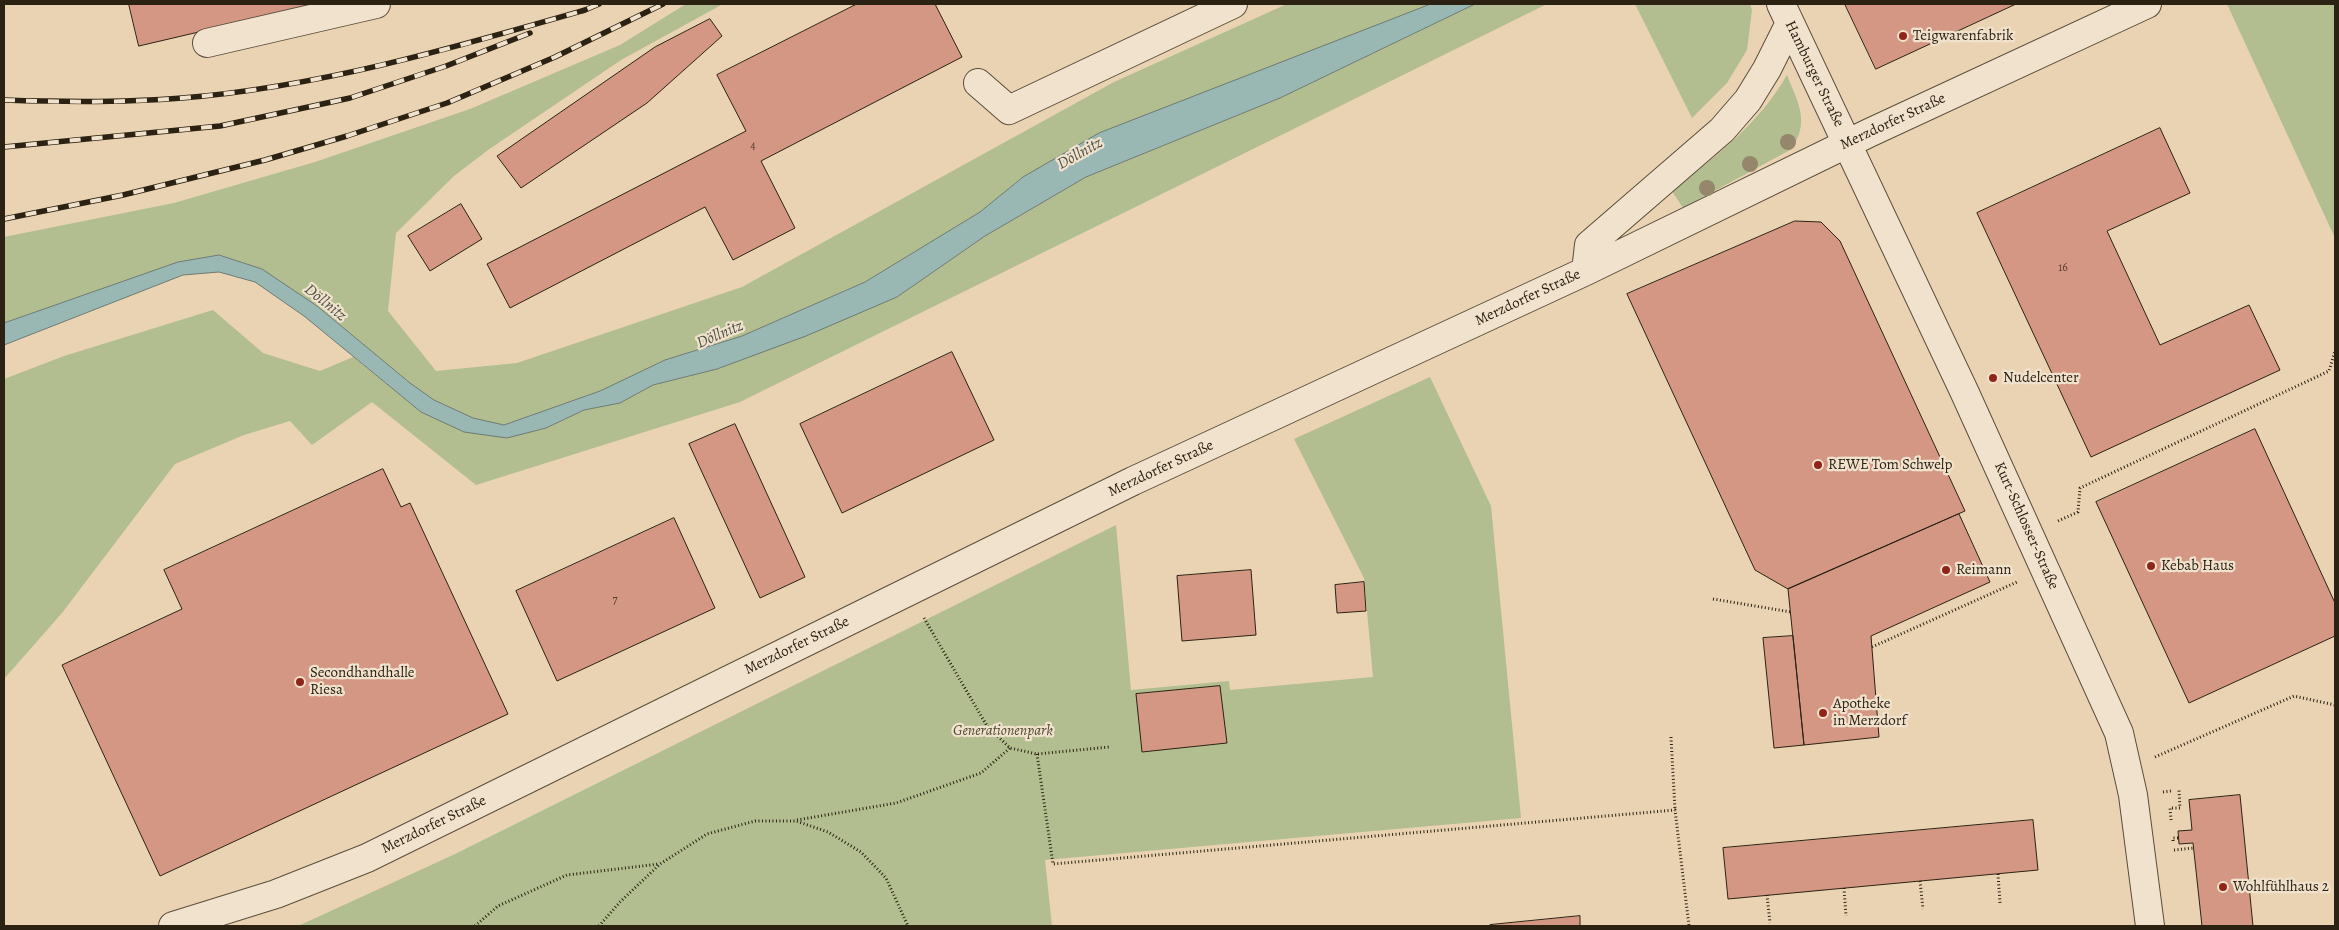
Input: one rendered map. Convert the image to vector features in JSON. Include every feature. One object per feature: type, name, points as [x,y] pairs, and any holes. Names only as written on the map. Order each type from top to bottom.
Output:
[{"type":"street","points":[[207,43],[376,4]]},
{"type":"street","points":[[978,83],[1009,110],[1233,4]]},
{"type":"street","name":"Merzdorfer Straße","points":[[173,926],[276,894],[367,858],[1133,481],[1586,271],[1848,144],[2147,4]]},
{"type":"street","points":[[1586,271],[1589,245],[1722,130],[1748,100],[1767,69],[1785,13]]},
{"type":"street","name":"Hamburger Straße","points":[[1785,13],[1848,144]]},
{"type":"street","name":"Kurt-Schlosser-Straße","points":[[1848,144],[2030,534],[2119,733],[2133,795],[2150,926]]},
{"type":"path","points":[[2030,534],[2078,512],[2080,488],[2330,371],[2335,351]]},
{"type":"path","points":[[1872,647],[2046,569]]},
{"type":"path","points":[[909,591],[986,726],[1010,748],[1037,754],[1109,746]]},
{"type":"path","points":[[1713,599],[1791,612]]},
{"type":"path","points":[[2127,769],[2294,696],[2335,705]]},
{"type":"path","points":[[1671,738],[1675,810],[1689,926]]},
{"type":"path","points":[[599,926],[620,902],[660,864],[707,834],[754,821],[796,820],[896,803],[981,773],[1010,748]]},
{"type":"path","points":[[1037,754],[1052,864],[1675,810]]},
{"type":"path","points":[[2173,838],[2170,808],[2180,808],[2178,790]]},
{"type":"path","points":[[796,820],[828,832],[862,852],[886,878],[908,926]]},
{"type":"path","points":[[2174,850],[2194,848]]},
{"type":"path","points":[[475,926],[498,906],[567,875],[660,864]]},
{"type":"path","points":[[1998,874],[2000,903]]},
{"type":"path","points":[[1920,881],[1923,909]]},
{"type":"path","points":[[1844,888],[1846,916]]},
{"type":"path","points":[[1767,895],[1770,923]]},
{"type":"green space","points":[[686,4],[723,4],[621,60],[488,150],[454,176],[396,233],[388,311],[436,371],[517,363],[742,287],[1114,82],[1287,4],[1431,4],[1282,64],[1023,177],[980,212],[865,282],[742,336],[665,360],[600,391],[504,425],[473,418],[434,400],[410,383],[317,306],[262,269],[219,255],[178,262],[4,323],[4,237],[174,203],[315,162],[470,109],[620,45]]},
{"type":"green space","points":[[1475,4],[1547,4],[740,402],[476,485],[372,402],[312,445],[290,421],[244,435],[175,464],[62,613],[4,679],[4,379],[64,356],[213,310],[263,353],[320,371],[353,357],[421,412],[464,432],[546,428],[584,410],[620,403],[653,385],[717,369],[897,297],[985,236],[1086,177],[1280,98]]},
{"type":"green space","points":[[1635,4],[1750,4],[1752,10],[1747,50],[1727,83],[1692,118]]},
{"type":"green space","points":[[2227,4],[2335,4],[2335,238]]},
{"type":"green space","points":[[1787,75],[1798,104],[1801,122],[1800,131],[1790,150],[1683,208],[1672,191],[1721,152],[1750,124],[1776,93]]},
{"type":"green space","name":"Generationenpark","points":[[1430,377],[1491,506],[1521,818],[1045,860],[1052,926],[298,926],[453,855],[1116,525],[1131,690],[1229,681],[1230,690],[1373,677],[1364,578],[1294,439]]},
{"type":"water","name":"Döllnitz","points":[[1431,4],[1475,4],[1280,98],[1086,177],[985,236],[897,297],[806,336],[717,369],[653,385],[620,403],[584,410],[546,428],[507,438],[464,432],[421,412],[304,316],[255,282],[219,272],[183,275],[4,345],[4,323],[178,262],[219,255],[262,269],[317,306],[410,383],[434,400],[473,418],[504,425],[600,391],[665,360],[742,336],[865,282],[980,212],[1023,177],[1099,133]]},
{"type":"building","points":[[129,4],[318,4],[139,46]]},
{"type":"building","points":[[857,4],[935,4],[962,57],[761,161],[795,228],[733,260],[705,207],[510,308],[487,264],[746,131],[717,75]]},
{"type":"building","name":"Teigwarenfabrik","points":[[1845,4],[2016,4],[1876,69]]},
{"type":"building","points":[[710,19],[722,36],[647,103],[521,188],[497,156],[655,47]]},
{"type":"building","points":[[2160,128],[2190,193],[2107,231],[2160,345],[2249,305],[2280,370],[2091,457],[1977,213]]},
{"type":"building","points":[[461,204],[482,239],[430,271],[408,236]]},
{"type":"building","points":[[1795,221],[1821,222],[1840,241],[1965,511],[1788,589],[1755,570],[1627,294]]},
{"type":"building","points":[[952,352],[994,440],[842,513],[800,424]]},
{"type":"building","points":[[735,424],[805,577],[760,598],[689,444]]},
{"type":"building","points":[[2255,429],[2335,603],[2335,636],[2189,703],[2096,502]]},
{"type":"building","points":[[383,469],[401,507],[410,503],[508,714],[160,876],[62,665],[182,609],[164,570]]},
{"type":"building","points":[[1959,514],[1990,582],[1871,636],[1879,737],[1804,745],[1788,589]]},
{"type":"building","points":[[674,518],[715,608],[557,681],[516,591]]},
{"type":"building","points":[[1251,570],[1256,635],[1182,641],[1177,576]]},
{"type":"building","points":[[1364,582],[1366,611],[1337,613],[1335,585]]},
{"type":"building","points":[[1793,636],[1804,745],[1774,748],[1763,638]]},
{"type":"building","points":[[1220,686],[1227,743],[1142,752],[1136,694]]},
{"type":"building","name":"Wohlfühlhaus 2","points":[[2240,795],[2253,926],[2202,926],[2193,843],[2179,844],[2178,831],[2192,830],[2189,800]]},
{"type":"building","points":[[2033,820],[2038,870],[1728,899],[1723,848]]},
{"type":"building","points":[[1580,916],[1580,926],[1490,926],[1490,925]]},
{"type":"railway","points":[[4,100],[93,102],[160,100],[233,93],[284,85],[436,52],[585,10],[599,4]]},
{"type":"railway","points":[[4,219],[123,195],[265,160],[347,136],[447,103],[555,57],[663,4]]},
{"type":"railway","points":[[4,147],[220,126],[350,98],[446,66],[530,33]]},
{"type":"place","name":"Teigwarenfabrik","points":[[1903,36]]},
{"type":"place","name":"Nudelcenter","points":[[1993,378]]},
{"type":"place","name":"REWE Tom Schwelp","points":[[1818,465]]},
{"type":"place","name":"Kebab Haus","points":[[2151,566]]},
{"type":"place","name":"Reimann","points":[[1946,570]]},
{"type":"place","name":"Secondhandhalle Riesa","points":[[300,682]]},
{"type":"place","name":"Apotheke in Merzdorf","points":[[1823,713]]},
{"type":"place","name":"Wohlfühlhaus 2","points":[[2223,887]]}]
